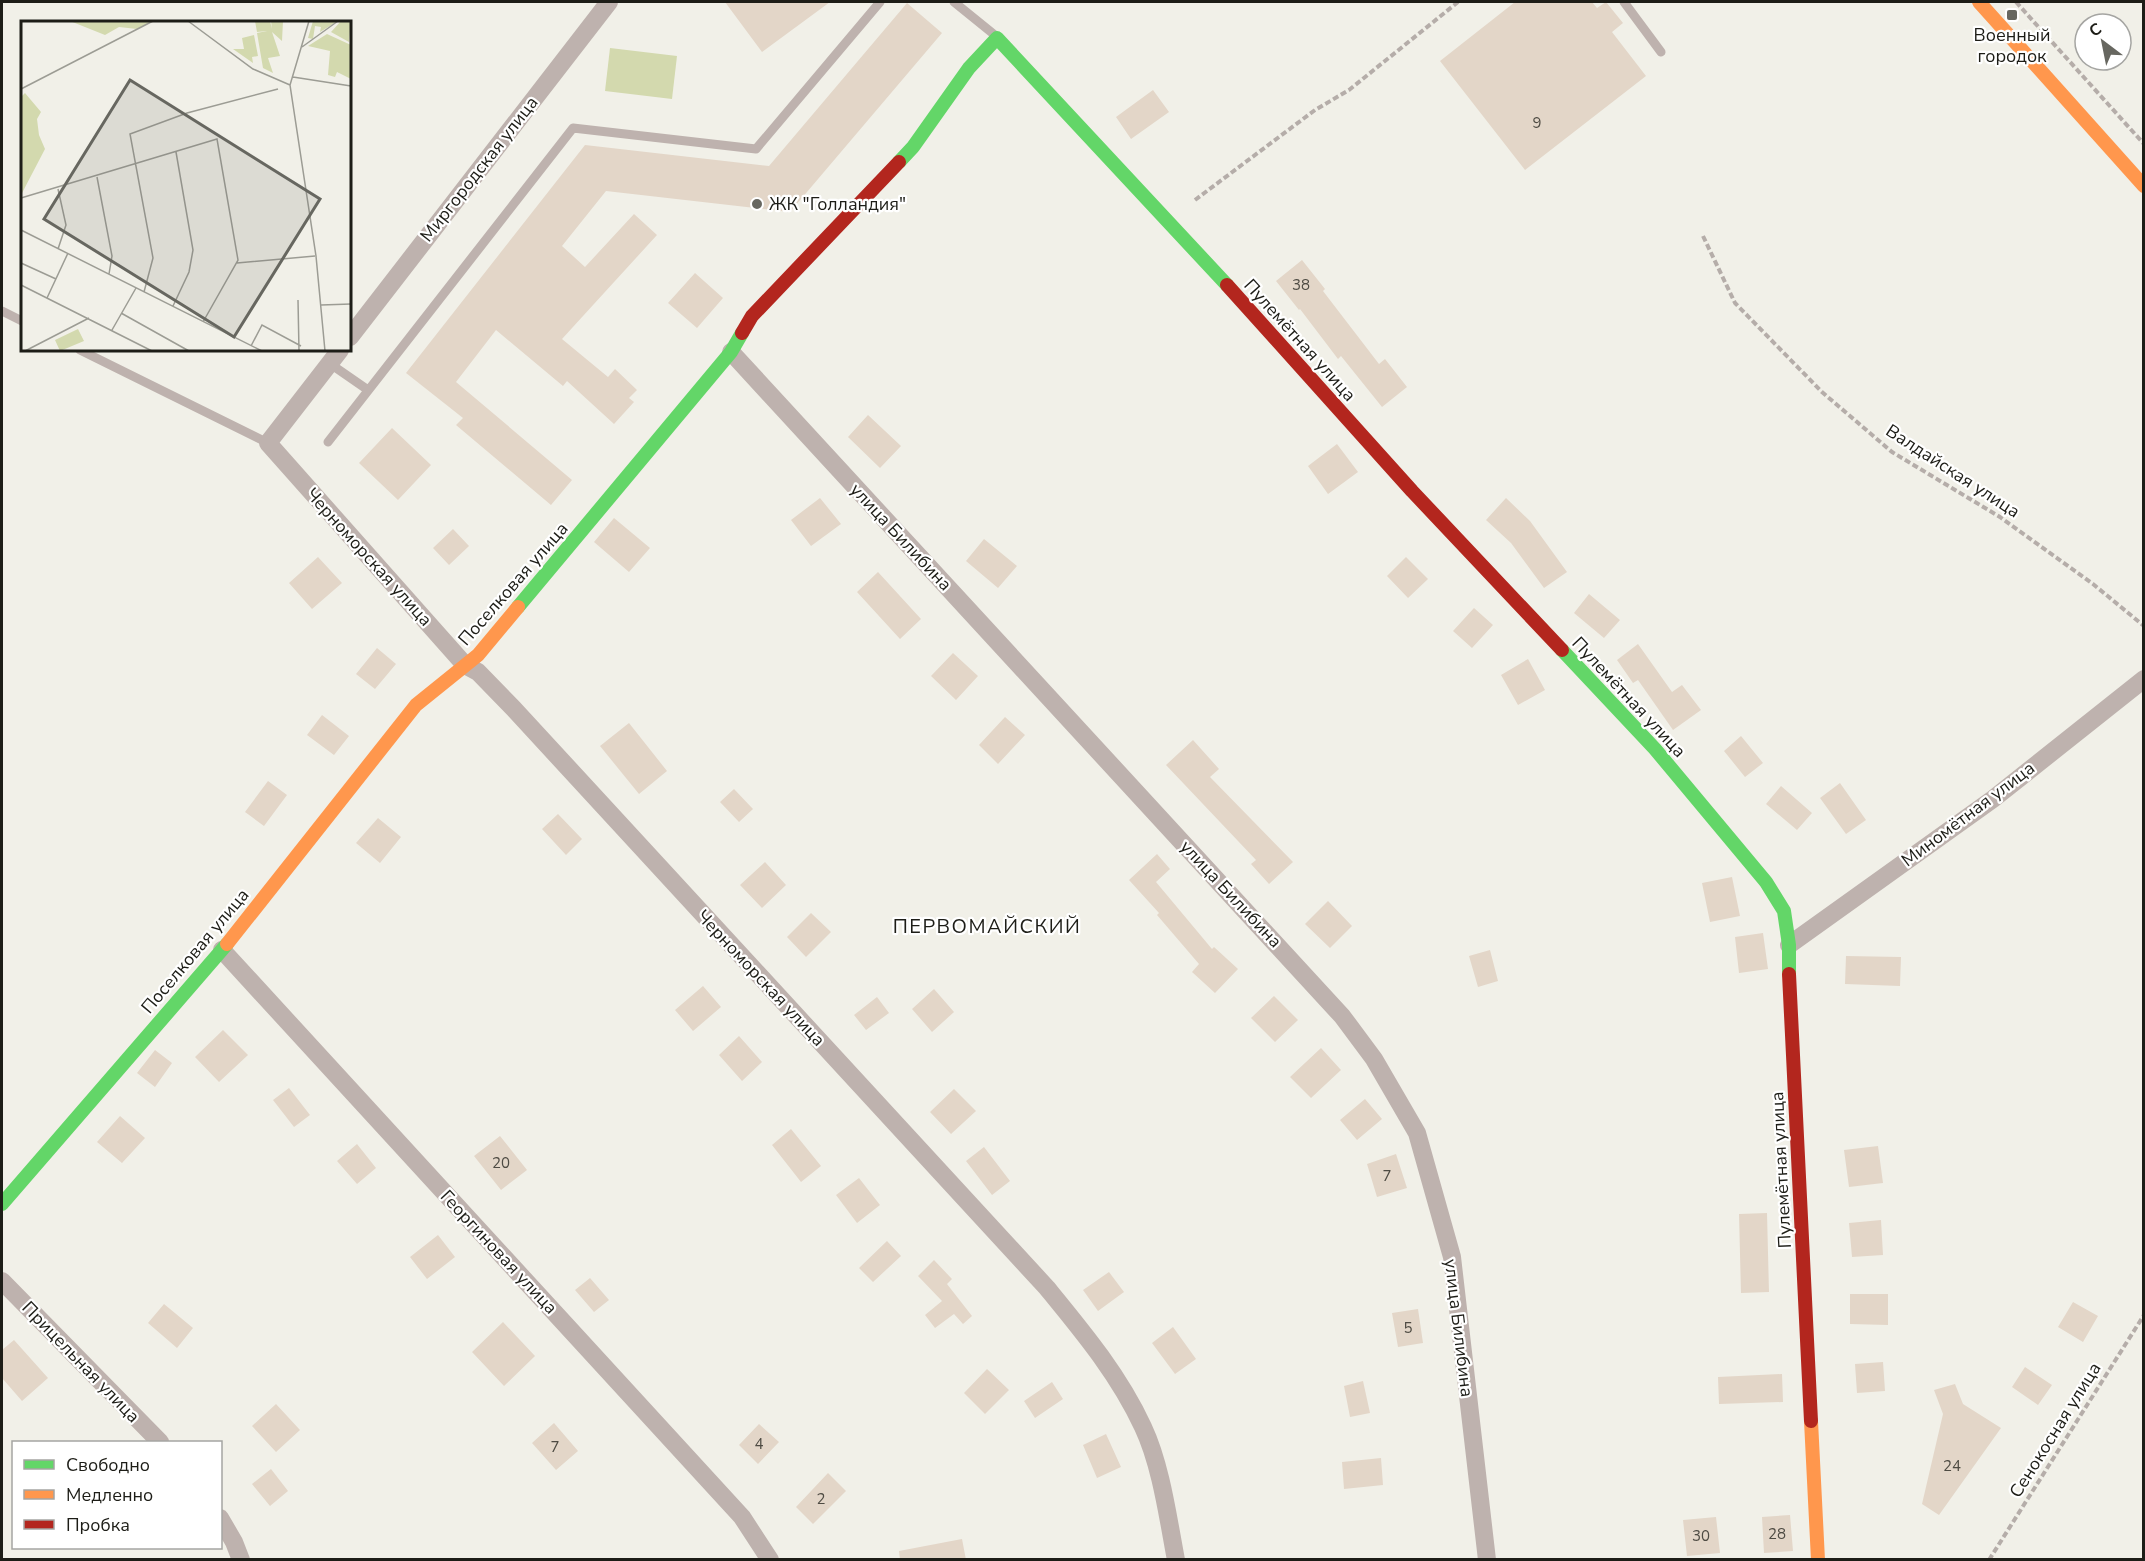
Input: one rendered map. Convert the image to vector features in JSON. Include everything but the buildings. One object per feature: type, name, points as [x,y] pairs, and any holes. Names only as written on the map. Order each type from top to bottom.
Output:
[{"type":"street","name":"Миргородская улица","points":[[351,336],[609,2]]},
{"type":"street","points":[[1979,2],[2144,186]]},
{"type":"street","name":"Поселковая улица","points":[[2,1204],[222,950],[416,705],[478,655],[731,352],[752,316],[913,147],[969,68],[998,38]]},
{"type":"street","name":"Пулемётная улица","points":[[998,38],[1171,223],[1412,490],[1655,749],[1766,882],[1784,911],[1789,945],[1818,1560]]},
{"type":"street","name":"улица Билибина","points":[[731,352],[1342,1016],[1374,1059],[1417,1133],[1452,1257],[1487,1560]]},
{"type":"street","points":[[268,443],[335,356]]},
{"type":"street","name":"Черноморская улица","points":[[268,443],[465,665],[478,672],[514,709],[1047,1288],[1084,1333],[1119,1380],[1144,1428],[1163,1490],[1176,1560]]},
{"type":"street","name":"Миномётная улица","points":[[1789,945],[1993,798],[2144,678]]},
{"type":"street","name":"Георгиновая улица","points":[[222,950],[742,1517],[770,1560]]},
{"type":"street","name":"Прицельная улица","points":[[2,1281],[157,1441]]},
{"type":"street","points":[[222,1521],[241,1560]]},
{"type":"lane","points":[[328,442],[573,128],[756,149],[880,2]]},
{"type":"lane","points":[[954,2],[998,38]]},
{"type":"lane","points":[[1624,2],[1661,52]]},
{"type":"lane","points":[[2,311],[21,320]]},
{"type":"lane","points":[[82,351],[268,443]]},
{"type":"lane","points":[[335,356],[368,390]]},
{"type":"path","points":[[1195,200],[1315,110],[1349,90],[1458,2]]},
{"type":"path","points":[[2016,2],[2144,144]]},
{"type":"path","name":"Валдайская улица","points":[[1703,236],[1735,303],[1822,392],[1892,452],[2000,517],[2093,584],[2144,626]]},
{"type":"path","name":"Сенокосная улица","points":[[1989,1560],[2144,1316]]},
{"type":"green space","points":[[610,48],[677,56],[672,99],[605,91]]},
{"type":"traffic: fast","points":[[899,162],[913,147],[969,68],[997,38],[1227,285]]},
{"type":"traffic: fast","points":[[518,607],[731,352],[742,333]]},
{"type":"traffic: fast","points":[[1562,650],[1655,749],[1766,882],[1784,911],[1789,945],[1789,974]]},
{"type":"traffic: fast","points":[[2,1204],[227,944]]},
{"type":"traffic: slow","points":[[1979,2],[2144,186]]},
{"type":"traffic: slow","points":[[227,944],[416,705],[478,655],[518,607]]},
{"type":"traffic: slow","points":[[1811,1421],[1818,1560]]},
{"type":"traffic: jam","points":[[742,333],[752,316],[899,162]]},
{"type":"traffic: jam","points":[[1227,285],[1412,491],[1562,650]]},
{"type":"traffic: jam","points":[[1789,974],[1811,1421]]},
{"type":"place","name":"Военный городок","points":[[2012,15]]},
{"type":"place","name":"ЖК \"Голландия\"","points":[[757,204]]},
{"type":"district","name":"ПЕРВОМАЙСКИЙ","points":[[987,926]]}]
